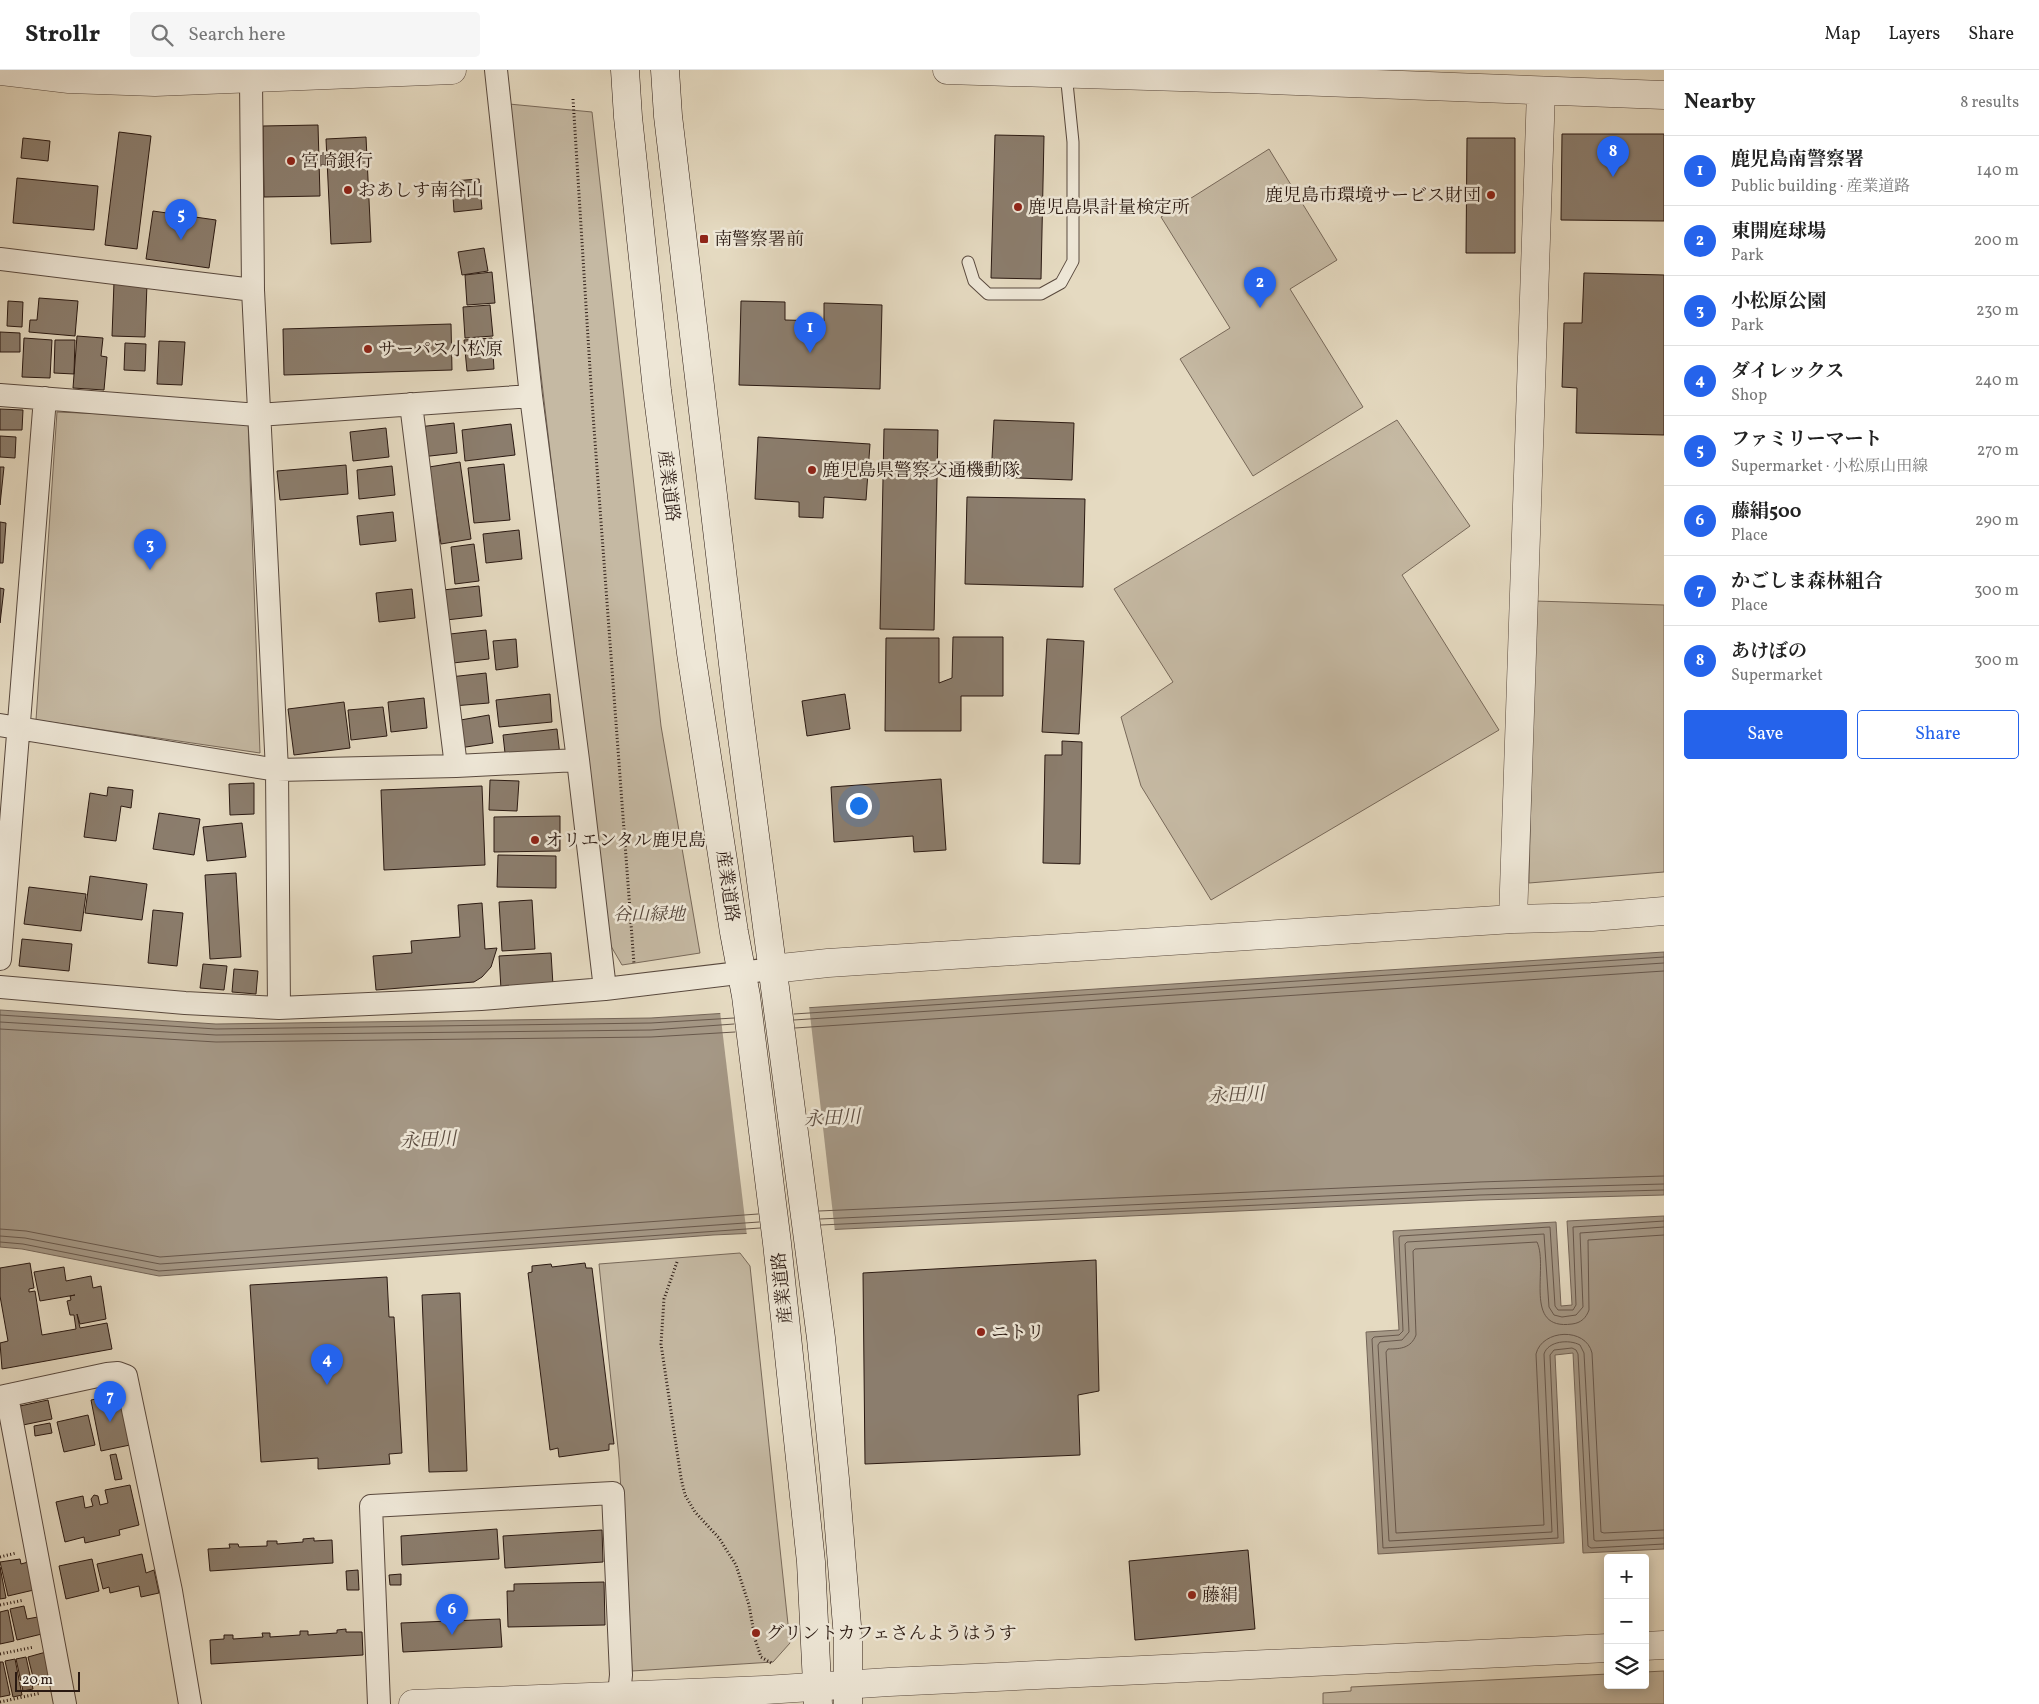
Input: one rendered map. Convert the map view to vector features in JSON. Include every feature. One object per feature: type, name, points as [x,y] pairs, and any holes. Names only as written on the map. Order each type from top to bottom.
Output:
[{"type":"street","points":[[0,71],[69,79],[126,81],[251,75],[452,70]]},
{"type":"street","points":[[496,70],[531,396],[578,760],[605,989]]},
{"type":"street","name":"産業道路","points":[[625,70],[628,117],[660,419],[691,654],[744,984],[777,1244],[810,1552],[819,1695]]},
{"type":"street","name":"産業道路","points":[[666,70],[668,116],[738,706],[809,1242],[835,1479],[848,1638],[848,1694]]},
{"type":"street","points":[[947,70],[1379,77],[1540,91],[1664,95]]},
{"type":"street","points":[[251,75],[253,290],[277,770],[279,1008]]},
{"type":"street","points":[[1513,919],[1540,91]]},
{"type":"street","points":[[0,260],[253,290]]},
{"type":"street","points":[[0,396],[258,415],[531,396]]},
{"type":"street","points":[[0,959],[9,727],[45,398]]},
{"type":"street","points":[[411,404],[456,766]]},
{"type":"street","points":[[9,727],[277,770],[456,766],[578,760]]},
{"type":"street","points":[[0,987],[279,1008],[481,999],[605,989],[744,984],[772,969],[838,963],[1513,919],[1592,917],[1664,911]]},
{"type":"street","points":[[64,1696],[3,1397],[118,1373],[126,1376],[171,1591],[190,1704]]},
{"type":"street","points":[[379,1704],[371,1506],[613,1493],[621,1675],[618,1700]]},
{"type":"street","points":[[1649,1646],[1664,1646]]},
{"type":"street","points":[[413,1704],[848,1694],[1604,1648]]},
{"type":"lane","points":[[968,262],[974,281],[988,294],[1041,294],[1061,284],[1073,261],[1073,142],[1066,73]]},
{"type":"path","points":[[573,99],[592,401],[634,967]]},
{"type":"path","points":[[677,1262],[664,1299],[661,1344],[685,1495],[695,1512],[719,1538],[736,1565],[749,1605],[760,1657],[774,1664]]},
{"type":"path","points":[[0,1654],[54,1643]]},
{"type":"path","points":[[0,1702],[64,1696]]},
{"type":"green space","name":"谷山緑地","points":[[509,104],[592,112],[661,726],[700,953],[622,965],[608,941]]},
{"type":"green space","points":[[1269,149],[1337,260],[1290,289],[1363,407],[1253,476],[1180,359],[1230,328],[1161,217]]},
{"type":"green space","points":[[57,412],[248,420],[260,753],[36,720]]},
{"type":"green space","points":[[1397,420],[1470,526],[1402,575],[1499,730],[1211,900],[1141,786],[1121,717],[1173,682],[1114,589]]},
{"type":"green space","points":[[1535,601],[1664,605],[1664,872],[1529,883]]},
{"type":"green space","points":[[740,1253],[750,1266],[790,1643],[773,1662],[632,1671],[619,1458],[599,1264]]},
{"type":"green space","points":[[1664,1671],[1664,1704],[1323,1704],[1323,1693],[1351,1691],[1351,1687],[1604,1674],[1604,1689],[1649,1689],[1649,1672]]},
{"type":"water","name":"永田川","points":[[1664,952],[1664,1195],[1480,1200],[713,1235],[159,1276],[22,1249],[0,1247],[0,1010],[216,1024],[651,1018]]},
{"type":"water","points":[[1664,1216],[1664,1549],[1583,1553],[1573,1353],[1555,1355],[1564,1543],[1378,1554],[1366,1332],[1399,1330],[1393,1231],[1556,1222],[1561,1306],[1572,1305],[1567,1221]]},
{"type":"pier","points":[[809,1006],[835,1232],[747,1236],[720,1011]]},
{"type":"building","name":"宮崎銀行","points":[[318,125],[320,196],[264,197],[263,126]]},
{"type":"building","points":[[119,132],[151,136],[137,249],[105,245]]},
{"type":"building","points":[[1562,134],[1664,134],[1664,221],[1561,220]]},
{"type":"building","name":"鹿児島県計量検定所","points":[[995,135],[1044,136],[1041,279],[991,278]]},
{"type":"building","name":"おあしす南谷山","points":[[366,137],[371,242],[331,244],[326,139]]},
{"type":"building","points":[[23,138],[50,141],[48,161],[21,158]]},
{"type":"building","name":"鹿児島市環境サービス財団","points":[[1467,138],[1515,138],[1515,253],[1466,253]]},
{"type":"building","points":[[17,178],[98,186],[94,230],[13,223]]},
{"type":"building","points":[[479,179],[482,209],[454,212],[452,181]]},
{"type":"building","points":[[153,211],[216,220],[209,268],[146,259]]},
{"type":"building","points":[[484,248],[488,271],[462,275],[458,252]]},
{"type":"building","points":[[492,272],[495,303],[467,305],[465,275]]},
{"type":"building","points":[[1584,273],[1664,275],[1664,435],[1576,433],[1577,388],[1562,387],[1564,323],[1582,323]]},
{"type":"building","points":[[114,282],[147,284],[145,337],[112,336]]},
{"type":"building","points":[[39,298],[78,301],[75,336],[29,332],[30,320],[37,320]]},
{"type":"building","points":[[8,301],[23,302],[22,327],[7,326]]},
{"type":"building","points":[[741,301],[785,302],[785,320],[824,321],[824,303],[882,305],[880,389],[739,385]]},
{"type":"building","points":[[490,305],[493,336],[465,338],[463,307]]},
{"type":"building","name":"サーパス小松原","points":[[451,324],[452,370],[284,375],[283,329]]},
{"type":"building","points":[[0,332],[20,333],[20,352],[0,352]]},
{"type":"building","points":[[77,336],[103,338],[101,356],[107,357],[104,390],[73,388]]},
{"type":"building","points":[[24,338],[52,340],[50,378],[22,377]]},
{"type":"building","points":[[492,338],[494,369],[467,371],[464,340]]},
{"type":"building","points":[[55,340],[75,340],[74,374],[54,373]]},
{"type":"building","points":[[159,341],[185,342],[182,385],[157,384]]},
{"type":"building","points":[[125,343],[146,344],[145,371],[124,370]]},
{"type":"building","points":[[0,409],[23,410],[22,430],[0,430]]},
{"type":"building","points":[[994,420],[1074,423],[1072,480],[991,477]]},
{"type":"building","points":[[454,423],[457,453],[421,457],[418,427]]},
{"type":"building","points":[[511,424],[515,455],[465,461],[462,430]]},
{"type":"building","points":[[386,428],[389,457],[353,461],[350,432]]},
{"type":"building","points":[[884,429],[938,430],[934,630],[880,629]]},
{"type":"building","points":[[0,436],[16,437],[15,458],[0,457]]},
{"type":"building","name":"鹿児島県警察交通機動隊","points":[[758,437],[870,444],[866,500],[824,497],[823,518],[799,517],[799,502],[755,499]]},
{"type":"building","points":[[460,462],[471,539],[441,544],[429,467]]},
{"type":"building","points":[[504,464],[510,520],[474,523],[468,468]]},
{"type":"building","points":[[346,465],[348,494],[280,500],[277,471]]},
{"type":"building","points":[[392,466],[395,495],[359,499],[357,470]]},
{"type":"building","points":[[0,467],[4,467],[0,505]]},
{"type":"building","points":[[967,497],[1085,499],[1083,587],[965,584]]},
{"type":"building","points":[[393,512],[396,541],[360,545],[357,516]]},
{"type":"building","points":[[0,522],[6,523],[3,563],[0,563]]},
{"type":"building","points":[[519,530],[522,559],[486,563],[483,534]]},
{"type":"building","points":[[474,544],[479,581],[455,584],[451,547]]},
{"type":"building","points":[[479,586],[482,616],[446,620],[443,590]]},
{"type":"building","points":[[0,588],[4,589],[0,623]]},
{"type":"building","points":[[412,589],[415,618],[379,622],[376,593]]},
{"type":"building","points":[[486,630],[489,659],[453,663],[450,634]]},
{"type":"building","points":[[953,637],[1003,637],[1003,696],[961,696],[961,731],[885,731],[886,638],[939,638],[939,683],[952,678]]},
{"type":"building","points":[[516,639],[518,667],[496,670],[493,641]]},
{"type":"building","points":[[1047,639],[1084,641],[1079,734],[1042,732]]},
{"type":"building","points":[[486,673],[489,703],[453,706],[450,677]]},
{"type":"building","points":[[550,694],[552,722],[499,727],[496,700]]},
{"type":"building","points":[[845,694],[850,729],[807,736],[802,701]]},
{"type":"building","points":[[424,698],[427,728],[391,732],[388,702]]},
{"type":"building","points":[[344,702],[350,748],[294,755],[288,709]]},
{"type":"building","points":[[383,707],[387,736],[351,740],[348,710]]},
{"type":"building","points":[[489,715],[493,743],[459,748],[455,721]]},
{"type":"building","points":[[557,729],[560,756],[506,762],[503,735]]},
{"type":"building","points":[[1062,741],[1082,742],[1080,864],[1043,863],[1045,755],[1062,755]]},
{"type":"building","points":[[941,779],[946,850],[914,852],[913,836],[834,842],[831,787]]},
{"type":"building","points":[[490,780],[519,781],[517,811],[489,810]]},
{"type":"building","points":[[254,783],[254,814],[230,815],[229,784]]},
{"type":"building","points":[[482,786],[485,865],[384,870],[381,790]]},
{"type":"building","points":[[108,787],[133,790],[131,808],[121,806],[116,841],[84,837],[90,793],[107,796]]},
{"type":"building","points":[[159,813],[200,819],[194,855],[153,849]]},
{"type":"building","points":[[560,816],[560,851],[494,852],[494,817]]},
{"type":"building","points":[[242,823],[246,857],[207,861],[203,827]]},
{"type":"building","points":[[498,855],[556,856],[556,888],[497,887]]},
{"type":"building","points":[[236,873],[241,957],[210,959],[205,875]]},
{"type":"building","points":[[90,876],[147,884],[142,920],[85,913]]},
{"type":"building","points":[[29,887],[86,894],[81,931],[24,924]]},
{"type":"building","points":[[532,900],[535,949],[502,951],[499,902]]},
{"type":"building","points":[[482,903],[485,949],[497,948],[491,967],[482,977],[474,982],[376,990],[373,956],[412,953],[411,941],[460,937],[458,905]]},
{"type":"building","points":[[153,910],[183,913],[177,966],[148,963]]},
{"type":"building","points":[[22,939],[72,944],[69,971],[19,966]]},
{"type":"building","points":[[551,953],[553,985],[501,989],[499,956]]},
{"type":"building","points":[[203,964],[227,966],[224,990],[200,988]]},
{"type":"building","points":[[234,969],[258,971],[256,994],[232,992]]},
{"type":"building","name":"ニトリ","points":[[1096,1260],[1099,1391],[1078,1395],[1080,1455],[865,1464],[863,1273]]},
{"type":"building","points":[[30,1263],[34,1288],[29,1289],[29,1292],[35,1291],[42,1335],[76,1329],[74,1315],[70,1315],[67,1301],[71,1300],[70,1296],[75,1295],[40,1301],[34,1272],[64,1267],[66,1281],[91,1276],[93,1288],[101,1286],[106,1319],[80,1324],[77,1314],[80,1328],[107,1323],[112,1349],[2,1369],[0,1343],[8,1341],[0,1296],[0,1268]]},
{"type":"building","points":[[585,1263],[586,1268],[592,1268],[614,1444],[609,1444],[609,1450],[559,1457],[558,1448],[550,1450],[528,1273],[532,1272],[532,1266],[551,1264],[552,1267]]},
{"type":"building","points":[[387,1277],[389,1317],[394,1317],[402,1453],[389,1454],[390,1464],[318,1469],[318,1458],[261,1462],[250,1285]]},
{"type":"building","points":[[460,1293],[467,1471],[429,1472],[422,1295]]},
{"type":"building","points":[[119,1394],[130,1445],[101,1451],[91,1400]]},
{"type":"building","points":[[48,1400],[52,1419],[23,1425],[20,1406]]},
{"type":"building","points":[[88,1415],[95,1445],[64,1452],[57,1422]]},
{"type":"building","points":[[50,1423],[52,1433],[35,1436],[34,1426]]},
{"type":"building","points":[[116,1454],[122,1479],[115,1480],[110,1455]]},
{"type":"building","points":[[130,1485],[139,1525],[119,1530],[120,1535],[85,1543],[84,1537],[65,1542],[56,1502],[83,1496],[85,1508],[93,1506],[91,1499],[94,1495],[98,1496],[100,1505],[108,1503],[105,1490]]},
{"type":"building","points":[[497,1529],[499,1559],[402,1565],[401,1536]]},
{"type":"building","points":[[602,1530],[603,1562],[505,1568],[503,1536]]},
{"type":"building","points":[[314,1538],[314,1541],[332,1540],[333,1563],[210,1571],[208,1549],[230,1548],[229,1544],[238,1544],[239,1547],[267,1546],[267,1541],[277,1541],[277,1544],[303,1542],[303,1539]]},
{"type":"building","name":"藤絹","points":[[1248,1550],[1255,1629],[1135,1640],[1129,1561]]},
{"type":"building","points":[[142,1554],[146,1573],[154,1570],[159,1593],[141,1597],[139,1586],[110,1593],[109,1587],[103,1589],[97,1564]]},
{"type":"building","points":[[20,1559],[21,1564],[28,1562],[38,1589],[8,1596],[0,1562]]},
{"type":"building","points":[[92,1559],[99,1591],[66,1599],[59,1566]]},
{"type":"building","points":[[0,1567],[6,1598],[0,1599]]},
{"type":"building","points":[[358,1570],[359,1590],[347,1590],[346,1571]]},
{"type":"building","points":[[401,1574],[401,1585],[390,1585],[389,1575]]},
{"type":"building","points":[[604,1582],[605,1625],[508,1627],[507,1591],[514,1591],[514,1584]]},
{"type":"building","points":[[24,1606],[27,1619],[43,1616],[46,1633],[17,1640],[10,1609]]},
{"type":"building","points":[[8,1610],[14,1641],[0,1644],[0,1612]]},
{"type":"building","points":[[500,1619],[502,1647],[403,1652],[401,1623]]},
{"type":"building","points":[[346,1629],[346,1632],[362,1632],[363,1655],[211,1664],[210,1640],[224,1639],[224,1635],[233,1635],[233,1639],[263,1637],[262,1633],[270,1633],[270,1637],[300,1635],[300,1631],[308,1631],[308,1635],[337,1633],[337,1630]]},
{"type":"building","points":[[46,1652],[53,1681],[35,1685],[28,1657]]},
{"type":"building","points":[[26,1657],[33,1689],[23,1691],[16,1659]]},
{"type":"building","points":[[15,1659],[22,1695],[13,1697],[5,1661]]},
{"type":"building","points":[[0,1662],[3,1662],[10,1695],[0,1697]]},
{"type":"place","name":"宮崎銀行","points":[[291,161]]},
{"type":"place","name":"あけぼの","points":[[1613,177]]},
{"type":"place","name":"おあしす南谷山","points":[[348,190]]},
{"type":"place","name":"鹿児島市環境サービス財団","points":[[1491,195]]},
{"type":"place","name":"鹿児島県計量検定所","points":[[1018,207]]},
{"type":"place","name":"南警察署前","points":[[704,239]]},
{"type":"place","name":"ファミリーマート","points":[[181,240]]},
{"type":"place","name":"東開庭球場","points":[[1260,308]]},
{"type":"place","name":"サーパス小松原","points":[[368,349]]},
{"type":"place","name":"鹿児島南警察署","points":[[810,353]]},
{"type":"place","name":"鹿児島県警察交通機動隊","points":[[812,470]]},
{"type":"place","name":"小松原公園","points":[[150,570]]},
{"type":"place","name":"オリエンタル鹿児島","points":[[535,840]]},
{"type":"place","name":"ニトリ","points":[[981,1332]]},
{"type":"place","name":"ダイレックス","points":[[327,1385]]},
{"type":"place","name":"かごしま森林組合","points":[[110,1422]]},
{"type":"place","name":"藤絹","points":[[1192,1595]]},
{"type":"place","name":"グリントカフェさんようはうす","points":[[756,1633]]},
{"type":"place","name":"藤絹500","points":[[452,1635]]}]
